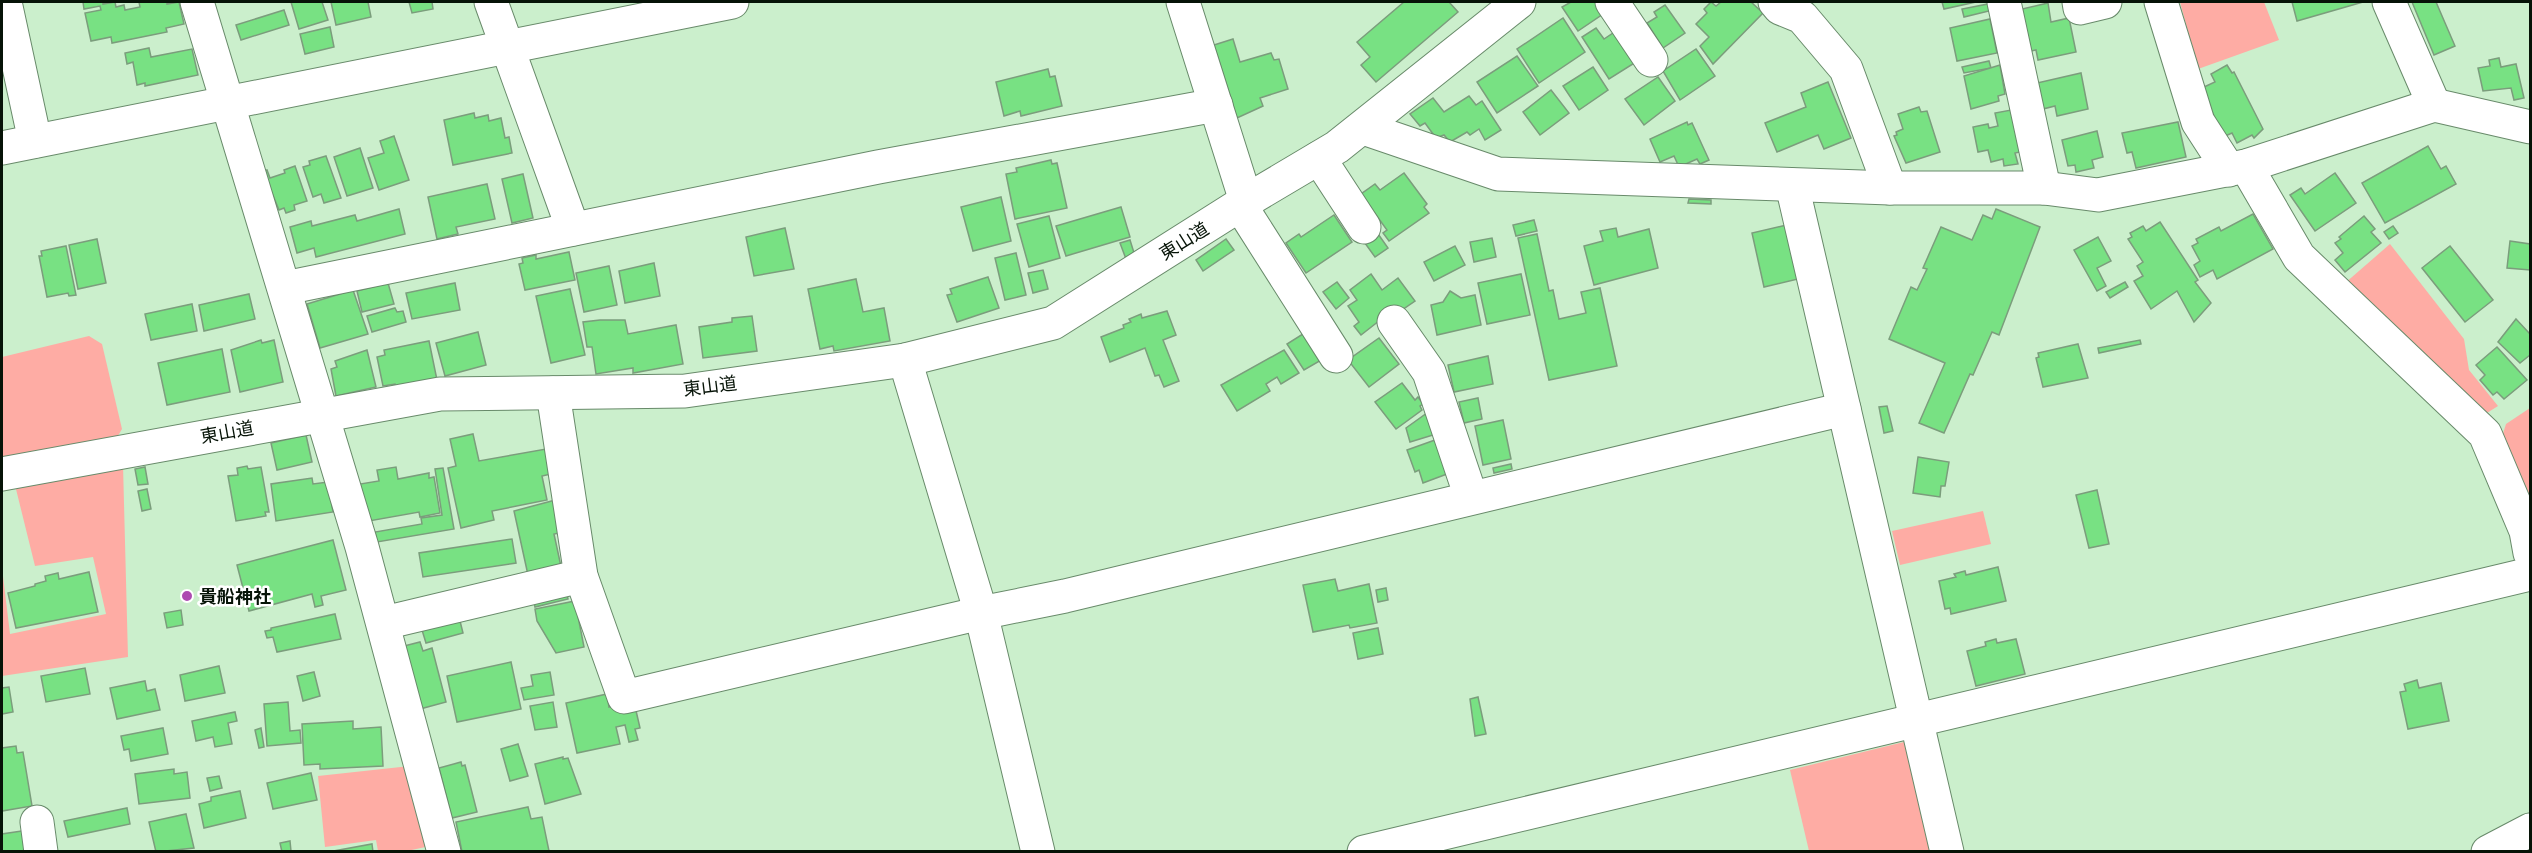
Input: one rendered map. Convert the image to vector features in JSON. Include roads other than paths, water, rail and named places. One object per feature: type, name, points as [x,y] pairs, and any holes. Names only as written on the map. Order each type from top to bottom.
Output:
[{"type":"street","points":[[5,2],[35,141]]},
{"type":"street","points":[[197,2],[384,623],[444,852]]},
{"type":"street","points":[[491,2],[573,229]]},
{"type":"street","points":[[2,148],[732,2]]},
{"type":"street","points":[[1183,2],[1246,201],[1247,216],[1336,356]]},
{"type":"street","name":"東山道","points":[[2,474],[440,394],[685,390],[905,360],[1053,323],[1363,128],[1519,2]]},
{"type":"street","points":[[1612,2],[1652,60]]},
{"type":"street","points":[[1775,2],[1780,8],[1802,17],[1846,69],[1890,188]]},
{"type":"street","points":[[2004,2],[2044,188]]},
{"type":"street","points":[[2079,2],[2080,8],[2104,2]]},
{"type":"street","points":[[2161,2],[2198,122],[2237,168],[2299,257],[2485,434],[2526,531],[2530,553]]},
{"type":"street","points":[[2389,2],[2434,105]]},
{"type":"street","points":[[285,288],[878,167],[1216,105]]},
{"type":"street","points":[[1363,128],[1498,174],[1890,188],[2044,188],[2098,195],[2237,168],[2434,105],[2530,127]]},
{"type":"street","points":[[1318,158],[1364,227]]},
{"type":"street","points":[[1792,185],[1947,852]]},
{"type":"street","points":[[1394,322],[1429,372],[1471,497]]},
{"type":"street","points":[[905,360],[981,613],[1038,852]]},
{"type":"street","points":[[553,393],[581,576],[624,697],[981,613],[1065,596],[1844,409]]},
{"type":"street","points":[[1364,852],[2530,574]]},
{"type":"street","points":[[384,623],[581,576]]},
{"type":"street","points":[[2488,852],[2530,830]]},
{"type":"place","name":"貴船神社","points":[[187,596]]}]
